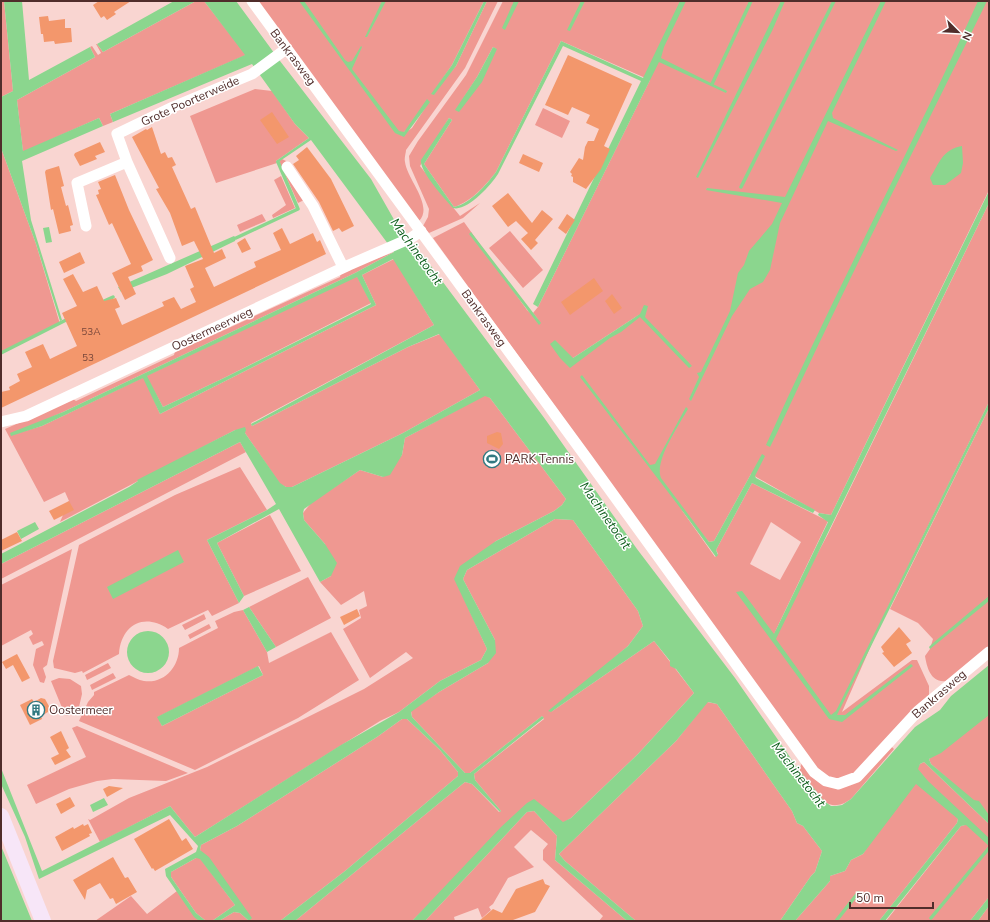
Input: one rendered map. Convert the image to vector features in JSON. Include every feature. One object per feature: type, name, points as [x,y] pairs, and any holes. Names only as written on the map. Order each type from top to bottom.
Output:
[{"type":"street","name":"Bankrasweg","points":[[252,1],[282,52],[421,231],[586,457],[686,598],[814,772],[826,781],[838,784],[857,777],[918,711],[989,652]]},
{"type":"street","name":"Grote Poorterweide","points":[[170,258],[127,162],[117,134],[172,107],[252,74],[282,52]]},
{"type":"street","points":[[86,226],[77,183],[127,162]]},
{"type":"street","points":[[287,167],[313,206],[344,267]]},
{"type":"street","name":"Oostermeerweg","points":[[1,422],[26,416],[344,267],[411,238],[421,231]]},
{"type":"street","points":[[1,816],[43,921]]},
{"type":"shaded area","points":[[1,1],[4,1],[13,91],[1,97]]},
{"type":"shaded area","points":[[196,1],[204,1],[246,55],[110,114],[113,122],[103,126],[99,118],[23,152],[17,100],[95,57],[90,47],[92,46],[98,55],[101,53],[96,44],[103,52]]},
{"type":"shaded area","points":[[257,1],[484,1],[452,65],[432,94],[456,66],[487,1],[498,1],[465,68],[406,150],[405,160],[407,169],[422,200],[423,215],[419,221]],"holes":[[[429,102],[412,128],[401,136]]]},
{"type":"shaded area","points":[[503,1],[989,1],[989,190],[831,515],[819,513],[751,474],[714,541],[709,542],[681,509],[715,557],[718,554],[716,550],[752,483],[828,521],[774,634],[828,534],[989,203],[989,402],[887,609],[842,712],[912,660],[917,660],[929,686],[929,695],[848,779],[830,778],[816,767],[433,238],[464,222],[527,310],[538,319],[533,313],[538,307],[650,80],[561,41],[496,172],[472,197],[454,207],[424,164],[452,120],[449,118],[420,166],[460,216],[480,203],[463,218],[429,233],[423,226],[428,217],[429,209],[410,166],[409,156],[418,141],[466,75]],"holes":[[[493,47],[496,49],[455,111],[477,77]],[[640,314],[572,364],[573,358]],[[771,522],[801,542],[780,580],[750,564]]]},
{"type":"shaded area","points":[[255,89],[272,91],[295,124],[309,138],[276,161],[277,163],[216,183],[190,116]]},
{"type":"shaded area","points":[[543,108],[570,121],[562,138],[535,125]]},
{"type":"shaded area","points":[[1,148],[36,244],[60,324],[1,353]]},
{"type":"shaded area","points":[[282,159],[286,161],[283,164],[306,199],[298,203],[279,161]]},
{"type":"shaded area","points":[[281,176],[295,208],[273,218],[272,215],[286,205],[274,180]]},
{"type":"shaded area","points":[[262,214],[266,221],[240,232],[237,225]]},
{"type":"shaded area","points":[[510,231],[543,270],[523,288],[489,248]]},
{"type":"shaded area","points":[[394,252],[355,273],[63,412],[11,435],[42,426],[144,377],[160,414],[376,305],[362,275],[394,259],[434,325],[251,423],[252,426],[408,347],[440,334],[480,390],[403,433],[292,487],[286,487],[280,484],[245,433],[235,430],[60,522],[69,501],[65,492],[44,502],[5,429],[73,399],[76,401],[174,355],[175,351],[196,340],[198,342],[340,277],[341,272]]},
{"type":"shaded area","points":[[357,276],[371,303],[226,377],[163,407],[146,376]]},
{"type":"shaded area","points":[[485,395],[490,398],[566,499],[562,505],[554,511],[496,541],[455,579],[487,649],[481,660],[440,681],[399,712],[380,721],[195,837],[170,806],[100,842],[88,819],[90,820],[129,798],[207,767],[364,689],[413,658],[406,652],[370,678],[343,629],[361,618],[359,610],[367,606],[364,591],[341,605],[320,582],[331,576],[325,544],[304,520],[303,513],[311,503],[360,470],[383,477],[402,455],[405,438]]},
{"type":"shaded area","points":[[989,408],[989,647],[946,681],[941,681],[937,680],[931,674],[925,656],[930,649],[933,639],[918,623],[890,609]]},
{"type":"shaded area","points":[[240,442],[246,452],[1,579],[1,564]]},
{"type":"shaded area","points":[[240,467],[267,510],[207,540],[239,603],[212,616],[208,610],[168,629],[159,624],[150,622],[142,622],[135,625],[129,629],[124,636],[119,654],[83,673],[82,671],[75,673],[54,668],[53,661],[79,545],[175,495]]},
{"type":"shaded area","points":[[270,515],[301,571],[244,596],[217,543]]},
{"type":"shaded area","points":[[555,519],[573,520],[638,611],[643,626],[628,646],[551,712],[654,641],[694,693],[638,754],[571,818],[563,823],[534,800],[412,921],[295,921],[465,782],[472,784],[499,812],[501,811],[475,780],[474,774],[544,719],[542,716],[470,773],[465,773],[412,717],[411,711],[439,692],[488,663],[495,640],[463,579],[467,570]]},
{"type":"shaded area","points":[[72,549],[47,665],[43,668],[46,677],[44,683],[40,682],[33,665],[36,649],[44,645],[42,641],[33,645],[29,637],[33,634],[31,630],[1,646],[1,585]]},
{"type":"shaded area","points":[[308,577],[331,618],[276,647],[249,607]]},
{"type":"shaded area","points":[[243,610],[267,652],[269,663],[331,632],[359,680],[298,718],[195,770],[79,721],[88,702],[94,695],[94,692],[129,675],[144,681],[158,680],[164,677],[173,668],[179,648],[218,628],[215,621],[234,612]],"holes":[[[259,666],[263,675],[162,726],[158,717]]]},
{"type":"shaded area","points":[[204,614],[206,619],[185,630],[182,625]]},
{"type":"shaded area","points":[[209,624],[211,628],[190,639],[188,635]]},
{"type":"shaded area","points":[[108,663],[111,668],[87,680],[85,675]]},
{"type":"shaded area","points":[[113,673],[116,678],[92,690],[90,685]]},
{"type":"shaded area","points":[[59,678],[70,679],[81,686],[82,694],[79,707],[68,716],[65,715],[51,681]]},
{"type":"shaded area","points":[[707,702],[717,704],[792,811],[797,823],[803,826],[822,851],[815,872],[780,921],[636,921],[565,861],[559,854],[676,741]]},
{"type":"shaded area","points":[[989,714],[989,815],[931,764],[929,759]]},
{"type":"shaded area","points":[[402,719],[407,719],[440,750],[458,772],[458,776],[345,871],[280,921],[249,921],[200,850],[201,845],[237,826],[377,737]]},
{"type":"shaded area","points":[[77,726],[188,773],[166,781],[113,779],[97,781],[69,789],[36,804],[27,785],[86,757],[72,728]]},
{"type":"shaded area","points":[[891,746],[894,749],[851,799],[842,804],[834,805],[821,799],[799,770],[802,763],[842,788]]},
{"type":"shaded area","points":[[924,762],[989,824],[989,897],[970,921],[886,921],[961,826],[965,825],[958,819],[957,823],[879,921],[795,921],[830,881],[830,876],[845,871],[851,860],[863,854],[920,764]]},
{"type":"shaded area","points":[[534,811],[557,836],[555,860],[627,921],[599,921],[603,916],[543,860],[543,850],[548,844],[531,830],[514,847],[534,867],[508,878],[493,904],[489,907],[491,910],[482,918],[478,908],[454,917],[455,921],[425,921],[527,812]]},
{"type":"shaded area","points":[[196,858],[200,858],[235,905],[212,921],[206,921],[196,913],[171,877],[171,872]]},
{"type":"shaded area","points":[[177,891],[199,921],[95,921],[131,896],[147,914]]},
{"type":"shaded area","points":[[989,906],[989,921],[978,921]]},
{"type":"shaded area","points":[[234,912],[240,913],[249,921],[219,921]]},
{"type":"water","points":[[4,1],[22,1],[29,80],[90,47],[95,57],[17,100],[23,151],[99,118],[103,126],[22,161],[31,220],[62,320],[60,321],[36,244],[1,148],[1,97],[13,91]]},
{"type":"water","points":[[174,1],[196,1],[103,52],[97,44]]},
{"type":"water","name":"Machinetocht","points":[[204,1],[236,1],[371,179],[409,246],[422,254],[545,419],[637,549],[735,678],[799,770],[824,801],[831,806],[836,806],[842,805],[851,799],[915,727],[940,710],[951,696],[989,665],[989,715],[941,753],[929,759],[931,764],[974,800],[979,801],[989,815],[989,824],[924,762],[920,764],[918,769],[928,781],[989,838],[989,846],[966,825],[961,826],[885,921],[879,921],[957,823],[958,819],[916,784],[863,854],[851,860],[845,871],[830,876],[830,881],[795,921],[780,921],[815,872],[822,851],[803,826],[797,823],[792,811],[717,704],[708,702],[676,741],[559,854],[565,861],[636,921],[627,921],[555,860],[557,836],[534,811],[527,812],[425,921],[412,921],[501,827],[527,803],[534,799],[563,822],[571,818],[638,754],[694,693],[676,669],[670,666],[670,661],[654,641],[551,712],[548,711],[628,646],[643,626],[638,611],[573,520],[555,519],[467,570],[463,579],[495,640],[496,653],[488,663],[439,692],[411,712],[412,717],[465,773],[470,773],[542,716],[544,718],[474,774],[475,780],[501,811],[500,812],[472,784],[465,782],[295,921],[280,921],[345,871],[458,776],[458,772],[440,750],[407,719],[402,719],[377,737],[237,826],[201,845],[200,850],[209,857],[252,918],[249,921],[240,913],[234,912],[219,921],[212,921],[235,905],[200,859],[196,858],[171,872],[171,877],[196,913],[206,921],[199,921],[194,917],[166,876],[165,869],[196,852],[198,846],[170,815],[39,879],[25,837],[1,784],[1,768],[42,871],[170,806],[195,837],[341,745],[399,712],[440,681],[481,660],[487,649],[454,579],[460,566],[496,541],[554,511],[562,505],[566,499],[490,398],[485,396],[405,438],[402,455],[390,475],[383,477],[360,470],[304,509],[304,520],[325,544],[337,563],[331,576],[320,582],[279,509],[217,543],[244,596],[239,603],[207,540],[276,504],[240,442],[1,564],[1,554],[129,487],[138,481],[137,480],[235,430],[245,427],[245,433],[280,483],[286,487],[292,487],[403,433],[480,390],[439,334],[408,347],[252,426],[251,424],[434,325],[393,259],[362,275],[376,305],[160,414],[143,378],[42,426],[11,436],[10,433],[63,412],[355,273],[394,252],[311,140],[277,163],[276,161],[309,138],[295,124],[252,64],[113,122],[110,114],[245,55]],"holes":[[[357,277],[371,304],[163,407],[147,376]]]},
{"type":"water","points":[[299,1],[304,1],[345,60],[348,62],[352,61],[361,46],[362,47],[352,69],[399,131],[404,132],[427,99],[430,102],[404,137],[395,133]]},
{"type":"water","points":[[382,1],[386,1],[367,37],[365,37]]},
{"type":"water","points":[[484,1],[487,1],[456,66],[434,95],[431,94],[452,65]]},
{"type":"water","points":[[514,1],[519,1],[505,30],[502,28]]},
{"type":"water","points":[[581,1],[585,1],[570,31],[567,30]]},
{"type":"water","points":[[680,1],[686,1],[664,47],[661,58],[727,91],[726,93],[659,62],[538,307],[533,304],[641,81],[563,46],[498,174],[490,185],[472,202],[459,208],[453,208],[428,178],[421,165],[421,160],[449,118],[452,120],[424,164],[454,207],[466,202],[483,188],[496,172],[561,41],[643,78]]},
{"type":"water","points":[[781,1],[785,1],[772,31],[698,178],[696,177]]},
{"type":"water","points":[[881,1],[886,1],[832,113],[833,118],[898,150],[896,151],[828,121],[780,223],[770,270],[763,282],[750,289],[732,316],[691,401],[689,399],[699,377],[697,373],[701,372],[730,311],[738,273],[744,265],[749,251],[772,224],[782,203],[706,190],[707,188],[785,197]]},
{"type":"water","points":[[978,1],[987,1],[854,270],[770,447],[766,445],[792,389],[926,113]]},
{"type":"water","points":[[493,47],[497,49],[482,82],[459,112],[455,110],[477,77]]},
{"type":"water","points":[[962,146],[963,163],[961,173],[945,185],[933,185],[930,178],[939,162],[950,150]]},
{"type":"water","points":[[989,191],[989,203],[776,639],[831,715],[836,711],[989,402],[989,408],[837,715],[845,715],[911,664],[913,666],[842,722],[829,719],[736,592],[742,591],[774,634],[828,522],[818,515],[819,513],[831,515]]},
{"type":"water","points":[[49,227],[52,242],[46,243],[43,228]]},
{"type":"water","points":[[471,232],[541,323],[539,325],[469,234]]},
{"type":"water","points":[[234,236],[236,238],[235,241],[167,274],[121,292],[118,287]]},
{"type":"water","points":[[644,305],[648,306],[645,317],[692,366],[689,368],[640,317],[570,368],[560,358],[550,344],[555,340],[573,358],[640,314]]},
{"type":"water","points":[[582,375],[650,465],[655,464],[686,407],[688,409],[668,443],[664,453],[661,462],[661,478],[709,542],[714,541],[762,454],[765,456],[755,476],[756,478],[815,510],[813,513],[752,483],[716,550],[718,555],[716,557],[580,377]]},
{"type":"water","points":[[35,522],[39,529],[21,539],[17,531]]},
{"type":"water","points":[[178,550],[184,562],[113,599],[107,587]]},
{"type":"water","points":[[989,596],[989,601],[930,649],[929,647],[933,643]]},
{"type":"water","points":[[249,607],[276,647],[267,652],[243,610]]},
{"type":"water","points":[[148,631],[163,637],[169,652],[163,667],[148,673],[133,667],[127,652],[133,637]]},
{"type":"water","points":[[258,666],[263,675],[162,726],[157,717]]},
{"type":"water","points":[[104,798],[108,805],[93,812],[90,805]]},
{"type":"water","points":[[1,846],[4,853],[32,921],[1,921]]},
{"type":"water","points":[[989,897],[989,906],[978,921],[970,921]]},
{"type":"building","points":[[99,1],[131,1],[114,12],[116,14],[107,20],[104,16],[101,18],[93,5]]},
{"type":"building","points":[[48,16],[49,21],[65,19],[65,28],[71,28],[72,42],[55,44],[54,41],[44,42],[43,34],[41,34],[39,17]]},
{"type":"building","points":[[568,55],[632,84],[604,146],[610,149],[601,169],[586,189],[573,182],[573,177],[571,176],[572,174],[570,172],[579,158],[583,160],[585,147],[588,141],[594,141],[599,129],[586,123],[590,115],[572,107],[568,115],[545,105]]},
{"type":"building","points":[[272,112],[289,137],[277,144],[260,120]]},
{"type":"building","points":[[152,127],[161,154],[165,152],[168,158],[172,157],[176,165],[172,167],[191,209],[195,207],[214,253],[222,249],[226,258],[205,268],[214,287],[256,267],[254,262],[281,250],[273,233],[282,228],[290,244],[313,233],[317,242],[320,240],[326,254],[1,408],[1,392],[10,390],[9,387],[20,381],[17,374],[32,367],[25,352],[43,344],[50,359],[77,346],[62,313],[77,306],[63,279],[73,274],[83,292],[97,286],[104,301],[116,298],[120,307],[115,309],[122,325],[164,306],[162,302],[174,297],[181,309],[196,302],[190,289],[194,287],[185,266],[203,259],[194,241],[182,246],[170,213],[156,189],[159,188],[132,137]]},
{"type":"building","points":[[100,142],[105,152],[95,156],[97,159],[80,166],[74,155],[75,153]]},
{"type":"building","points":[[307,147],[331,179],[354,226],[342,232],[339,228],[333,231],[319,202],[293,164],[299,160],[296,156]]},
{"type":"building","points":[[523,154],[543,163],[539,172],[519,163]]},
{"type":"building","points":[[59,166],[64,186],[61,187],[66,206],[68,205],[73,225],[70,226],[71,231],[59,234],[53,209],[51,210],[45,172],[46,170]]},
{"type":"building","points":[[115,175],[129,210],[153,260],[141,266],[143,271],[128,277],[136,294],[125,300],[112,273],[131,264],[112,223],[109,225],[96,195],[99,194],[98,190],[101,189],[98,182]]},
{"type":"building","points":[[508,193],[532,223],[542,210],[553,219],[535,240],[538,243],[531,250],[521,239],[528,233],[516,221],[508,227],[492,206]]},
{"type":"building","points":[[567,214],[575,220],[566,234],[558,228]]},
{"type":"building","points":[[245,238],[251,249],[242,253],[237,243]]},
{"type":"building","points":[[80,252],[85,263],[64,273],[59,262]]},
{"type":"building","points":[[594,278],[603,291],[570,315],[561,302]]},
{"type":"building","points":[[612,294],[622,308],[614,314],[605,301]]},
{"type":"building","points":[[497,432],[501,433],[503,444],[499,449],[487,443],[487,436]]},
{"type":"building","points":[[69,501],[74,510],[54,520],[49,511]]},
{"type":"building","points":[[17,532],[22,541],[1,551],[1,540]]},
{"type":"building","points":[[357,609],[360,616],[344,625],[340,617]]},
{"type":"building","points":[[899,627],[911,641],[906,644],[912,653],[894,667],[882,653],[884,652],[881,647]]},
{"type":"building","points":[[17,654],[30,678],[22,682],[13,665],[6,669],[2,662]]},
{"type":"building","name":"Oostermeer","points":[[41,698],[45,699],[50,708],[48,712],[41,716],[42,719],[30,725],[20,705],[32,699],[34,702]]},
{"type":"building","points":[[61,731],[69,748],[66,750],[71,757],[55,765],[51,758],[59,754],[50,737]]},
{"type":"building","points":[[109,786],[123,788],[107,797],[103,789]]},
{"type":"building","points":[[70,797],[75,806],[61,814],[56,804]]},
{"type":"building","points":[[169,819],[182,841],[186,838],[193,849],[155,871],[153,868],[152,869],[134,839]]},
{"type":"building","points":[[83,824],[84,826],[88,824],[92,833],[89,834],[90,836],[62,851],[55,837],[73,827],[74,829]]},
{"type":"building","points":[[113,857],[125,878],[128,877],[137,892],[116,904],[113,898],[110,899],[100,883],[87,890],[85,900],[73,880]]},
{"type":"building","points":[[543,879],[545,884],[550,886],[535,912],[513,920],[515,921],[479,921],[493,909],[502,913],[516,889]]},
{"type":"waterway","points":[[712,84],[751,1]]},
{"type":"waterway","points":[[741,187],[834,1]]},
{"type":"waterway","points":[[236,238],[298,209],[278,162]]},
{"type":"waterway","points":[[102,302],[113,297]]},
{"type":"waterway","points":[[1,353],[68,319]]},
{"type":"waterway","points":[[931,918],[989,848]]},
{"type":"waterway","points":[[836,921],[858,893]]},
{"type":"place","name":"PARK Tennis","points":[[492,459]]},
{"type":"place","name":"Oostermeer","points":[[36,710]]}]
